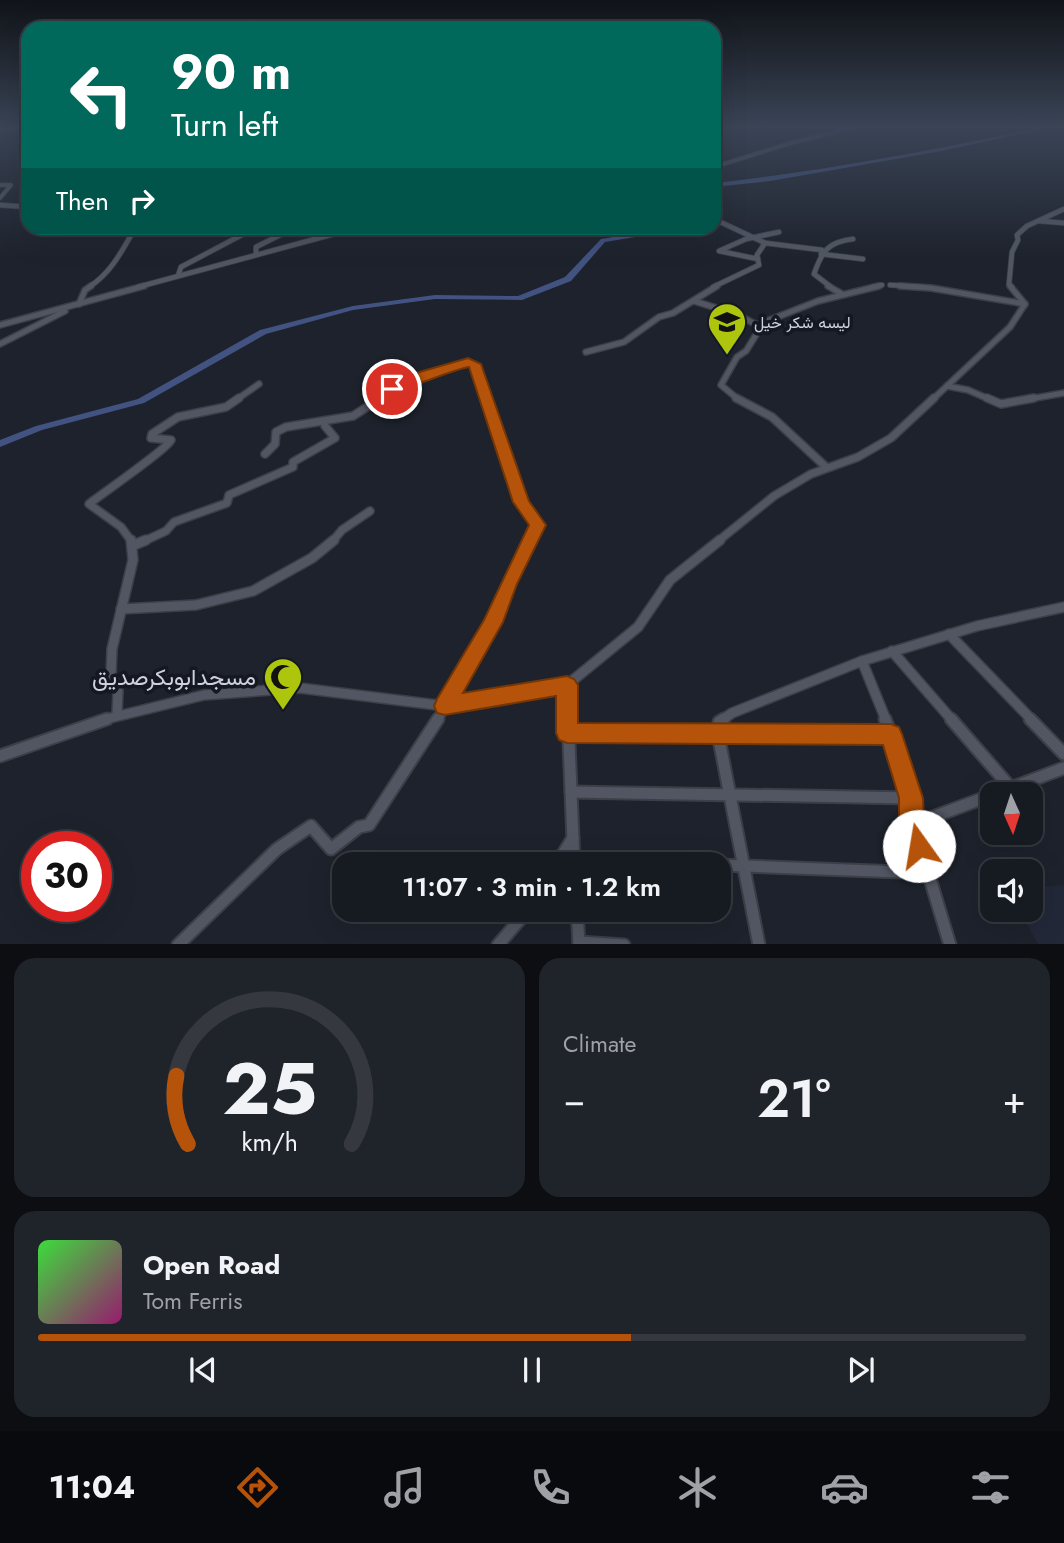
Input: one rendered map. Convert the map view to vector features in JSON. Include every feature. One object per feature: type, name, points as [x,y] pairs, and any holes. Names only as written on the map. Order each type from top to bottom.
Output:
[{"type":"street","points":[[0,185],[11,185],[11,188],[0,198]]},
{"type":"street","points":[[0,205],[21,206]]},
{"type":"street","points":[[1025,304],[1009,284],[1012,251],[1018,240],[1017,235],[1027,226],[1064,209]]},
{"type":"street","points":[[1038,221],[1064,223]]},
{"type":"street","points":[[721,222],[765,243],[863,259]]},
{"type":"street","points":[[758,259],[719,251],[746,239],[779,232]]},
{"type":"street","points":[[0,344],[81,303],[85,290],[103,278],[131,235]]},
{"type":"street","points":[[178,276],[181,267],[242,235]]},
{"type":"street","points":[[256,255],[256,247],[278,235]]},
{"type":"street","points":[[322,235],[326,236]]},
{"type":"street","points":[[0,325],[330,235]]},
{"type":"street","points":[[842,294],[820,281],[818,275],[814,274],[821,252],[832,242],[853,239]]},
{"type":"street","points":[[586,352],[624,342],[659,317],[673,313],[706,291],[759,265],[757,254],[765,243]]},
{"type":"street","points":[[694,301],[736,314],[757,325],[768,324],[796,309],[842,294],[882,285]]},
{"type":"street","points":[[890,285],[931,288],[1025,304]]},
{"type":"street","points":[[0,756],[117,715],[204,695],[300,688],[445,706],[567,685],[638,627],[670,580],[774,496],[826,467],[858,457],[891,438],[1010,327],[1025,304]]},
{"type":"street","points":[[757,325],[759,330],[746,351],[732,365],[721,385],[723,389],[772,417],[826,467]]},
{"type":"street","points":[[177,944],[277,849],[311,825],[331,849],[359,827],[369,825],[445,706],[493,622],[508,584],[538,525],[522,502],[475,364],[468,362],[421,376],[392,389],[361,412],[286,427],[276,432],[275,444],[265,454]]},
{"type":"street","points":[[117,715],[118,685],[111,673],[112,640],[135,552],[134,545],[119,523],[97,512],[89,504],[148,458],[167,448],[171,440],[153,439],[152,434],[178,417],[226,407],[259,384]]},
{"type":"street","points":[[947,386],[968,390],[1001,404],[1064,393]]},
{"type":"street","points":[[134,545],[166,531],[174,522],[227,503],[229,495],[293,467],[293,463],[335,438],[325,426]]},
{"type":"street","points":[[121,609],[196,605],[253,591],[312,558],[370,511]]},
{"type":"street","points":[[759,944],[718,734],[719,722],[732,713],[862,661],[949,634],[1064,607]]},
{"type":"street","points":[[949,634],[1064,754]]},
{"type":"street","points":[[892,652],[1006,782]]},
{"type":"street","points":[[862,661],[891,734],[911,798],[912,819],[950,944]]},
{"type":"street","points":[[567,685],[574,852]]},
{"type":"street","points":[[567,733],[891,734]]},
{"type":"street","points":[[1027,782],[1064,768]]},
{"type":"street","points":[[570,792],[911,798]]},
{"type":"street","points":[[912,819],[922,821],[980,800]]},
{"type":"street","points":[[564,852],[573,837]]},
{"type":"street","points":[[731,866],[927,873]]},
{"type":"street","points":[[498,944],[517,922]]},
{"type":"street","points":[[578,922],[579,943],[624,944]]},
{"type":"shaded area","points":[[1064,885],[1064,944],[1038,944],[1026,922],[1043,922],[1043,887]]},
{"type":"waterway","points":[[721,184],[816,171]]},
{"type":"waterway","points":[[0,444],[39,428],[141,401],[263,332],[353,308],[435,297],[519,298],[568,279],[603,240],[638,235]]},
{"type":"place","name":"لیسه شکر خیل","points":[[727,356]]},
{"type":"place","name":"مسجدابوبکرصدیق","points":[[283,711]]},
{"type":"route","points":[[392,389],[421,376],[468,362],[475,364],[522,502],[538,525],[508,584],[493,622],[445,706],[567,685],[567,733],[891,734],[911,798],[912,819],[919,846]]}]
